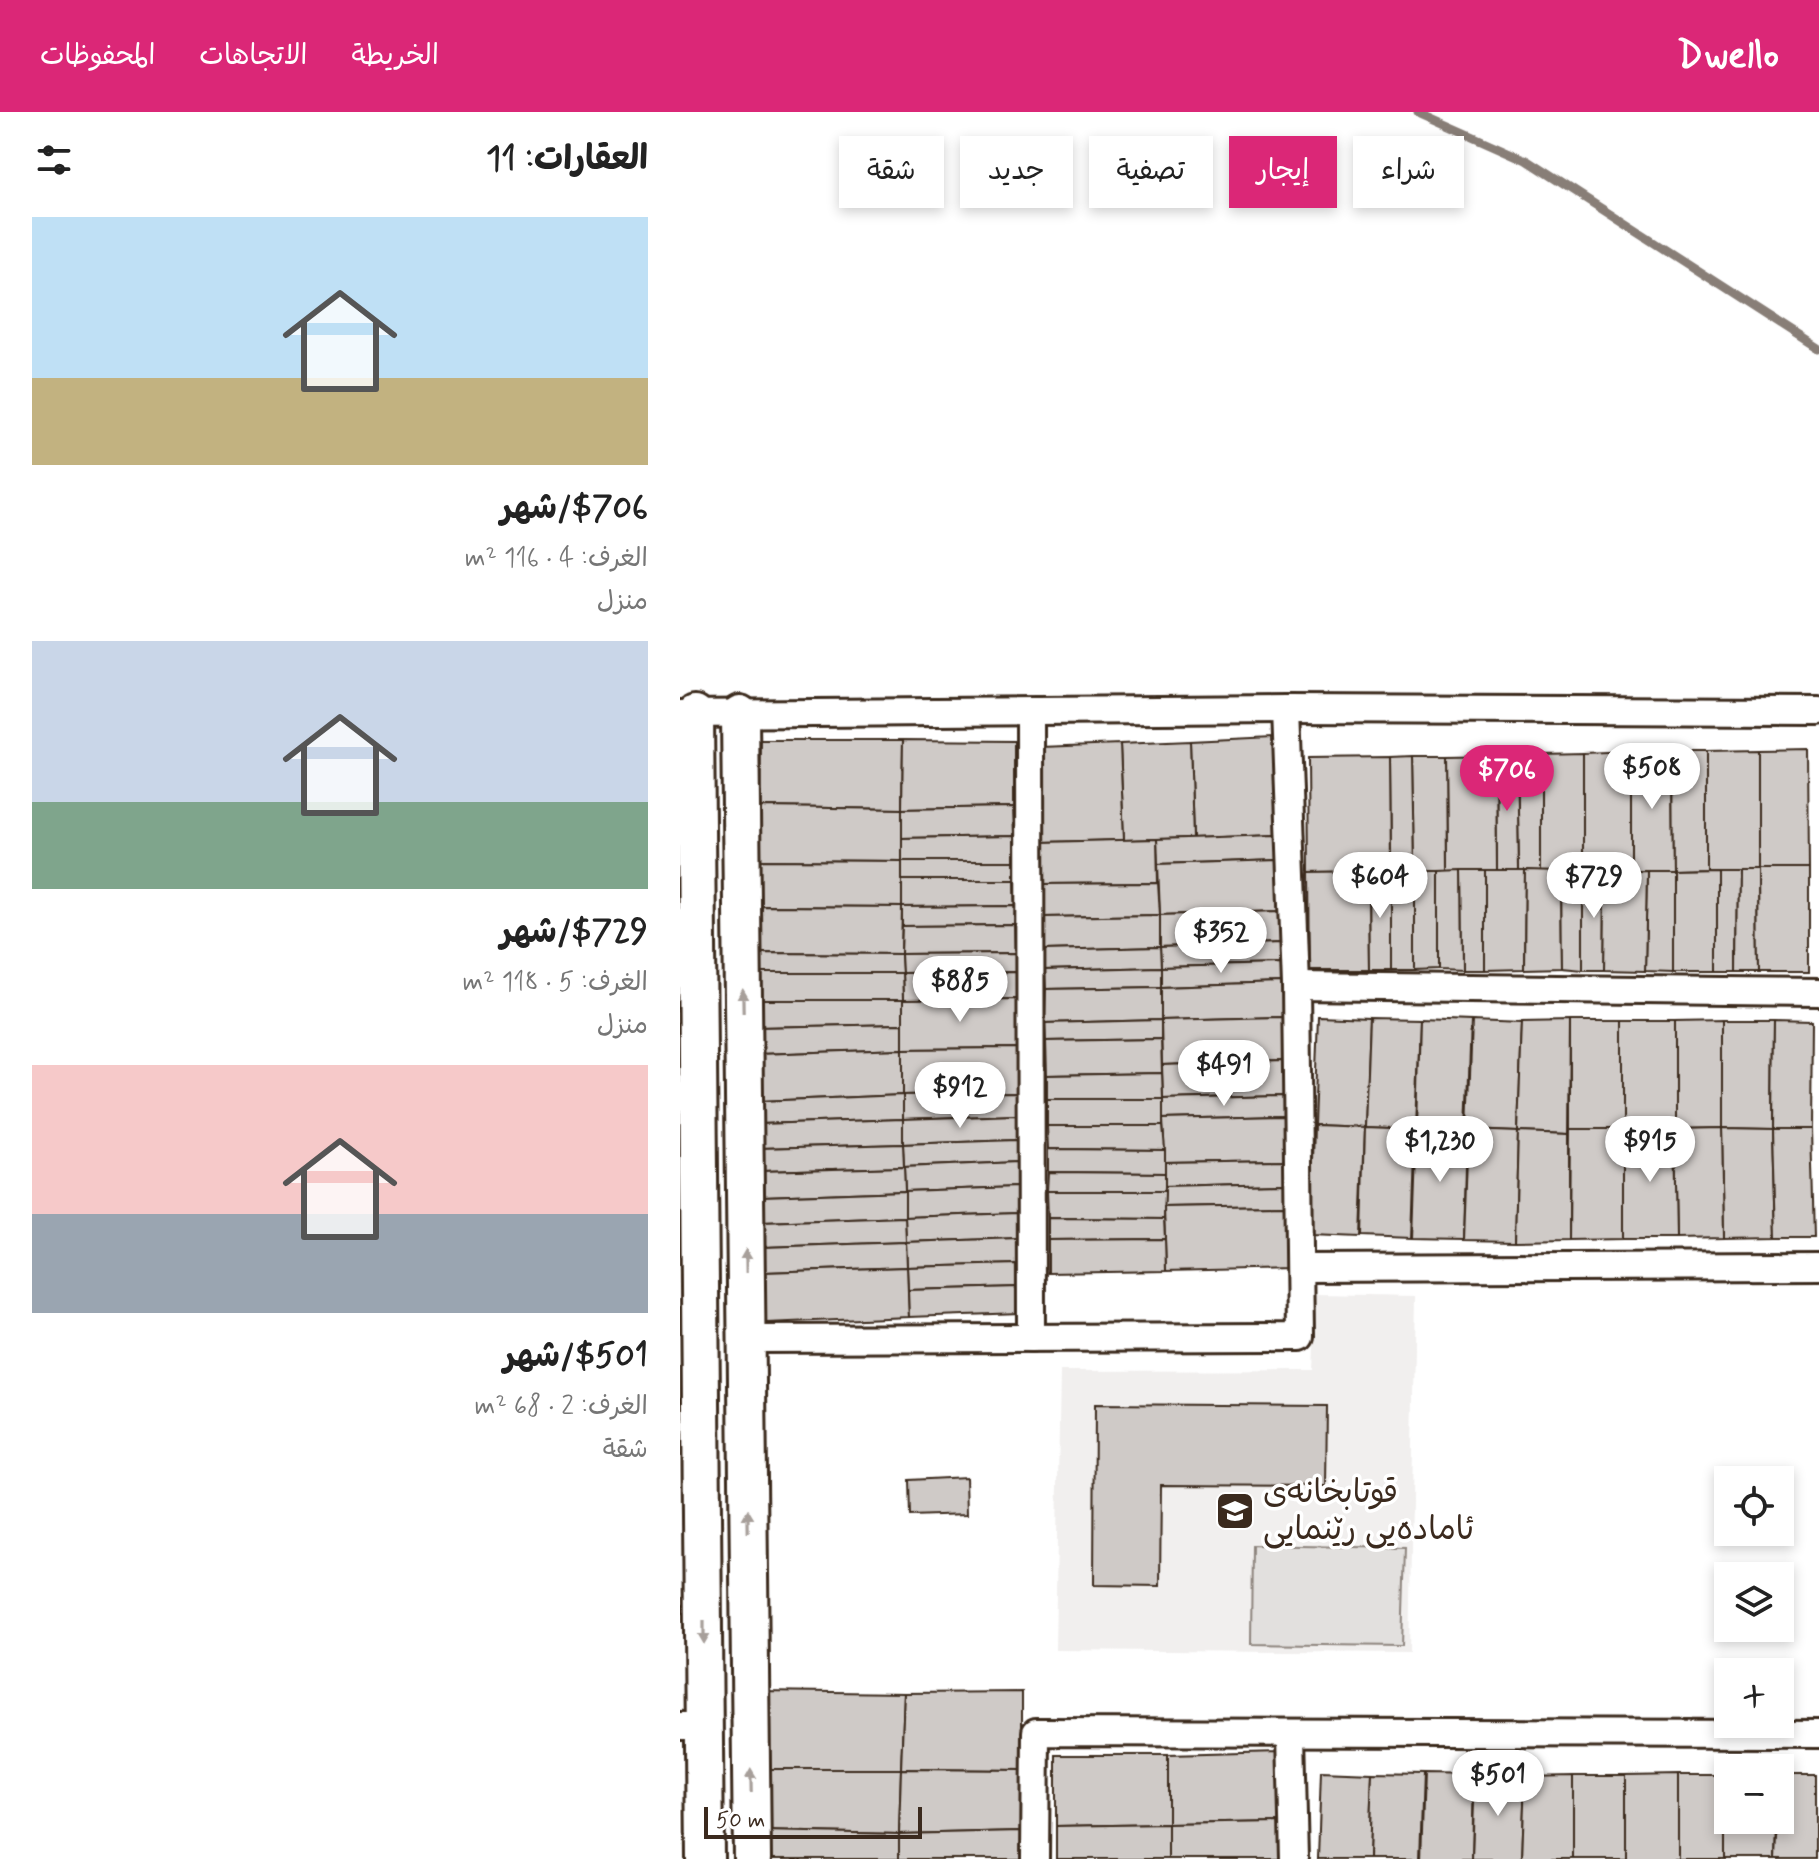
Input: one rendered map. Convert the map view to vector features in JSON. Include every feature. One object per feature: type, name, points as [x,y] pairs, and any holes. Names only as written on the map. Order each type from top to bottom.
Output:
[{"type":"street","points":[[746,1339],[1300,1337],[1296,986],[1286,709]]},
{"type":"street","points":[[705,1859],[692,1726],[688,714],[1286,709],[1819,711]]},
{"type":"street","points":[[1030,713],[1031,1338]]},
{"type":"street","points":[[740,714],[752,1859]]},
{"type":"street","points":[[1296,986],[1819,992]]},
{"type":"street","points":[[1300,1268],[1819,1266]]},
{"type":"street","points":[[1035,1859],[1036,1732],[1819,1734]]},
{"type":"street","points":[[1291,1734],[1294,1859]]},
{"type":"shaded area","name":"قوتابخانەی ئامادەیی رێنمایی","points":[[1316,1294],[1416,1296],[1409,1653],[1055,1650],[1060,1371],[1313,1370]]},
{"type":"shaded area","points":[[1252,1545],[1405,1548],[1402,1646],[1251,1644]]},
{"type":"building","points":[[1273,737],[1277,835],[1193,838],[1190,741]]},
{"type":"building","points":[[761,740],[903,740],[902,809],[760,807]]},
{"type":"building","points":[[903,740],[1014,741],[1014,807],[902,809]]},
{"type":"building","points":[[1190,741],[1193,838],[1124,840],[1120,744]]},
{"type":"building","points":[[1120,744],[1124,840],[1043,842],[1041,747]]},
{"type":"building","points":[[1808,749],[1809,869],[1758,869],[1758,750]]},
{"type":"building","points":[[1758,750],[1758,869],[1706,869],[1706,751]]},
{"type":"building","points":[[1631,751],[1672,751],[1673,870],[1631,870]]},
{"type":"building","points":[[1631,751],[1631,870],[1583,872],[1583,753]]},
{"type":"building","points":[[1672,751],[1706,751],[1706,869],[1673,870]]},
{"type":"building","points":[[1583,753],[1583,872],[1541,871],[1541,754]]},
{"type":"building","points":[[1517,754],[1541,754],[1541,871],[1519,870]]},
{"type":"building","points":[[1517,754],[1519,870],[1497,870],[1496,755]]},
{"type":"building","points":[[1496,755],[1497,870],[1448,871],[1447,756]]},
{"type":"building","points":[[1413,756],[1447,756],[1448,871],[1415,871]]},
{"type":"building","points":[[1413,756],[1415,871],[1391,871],[1390,757]]},
{"type":"building","points":[[1390,757],[1391,871],[1309,872],[1308,758]]},
{"type":"building","points":[[760,807],[902,809],[902,861],[760,860]]},
{"type":"building","points":[[1014,807],[1015,836],[902,838],[902,809]]},
{"type":"building","points":[[1277,835],[1279,860],[1158,864],[1157,839]]},
{"type":"building","points":[[1015,836],[1015,861],[902,861],[902,838]]},
{"type":"building","points":[[1157,839],[1158,883],[1044,884],[1043,842]]},
{"type":"building","points":[[760,860],[902,861],[902,907],[758,906]]},
{"type":"building","points":[[1279,860],[1280,911],[1160,915],[1158,864]]},
{"type":"building","points":[[902,861],[1015,861],[1015,880],[902,880]]},
{"type":"building","points":[[1717,869],[1738,869],[1737,972],[1717,972]]},
{"type":"building","points":[[1717,869],[1717,972],[1673,972],[1673,870]]},
{"type":"building","points":[[1738,869],[1758,869],[1759,972],[1737,972]]},
{"type":"building","points":[[1758,869],[1809,869],[1809,972],[1759,972]]},
{"type":"building","points":[[1462,870],[1485,870],[1485,970],[1463,970]]},
{"type":"building","points":[[1462,870],[1463,970],[1439,969],[1439,871]]},
{"type":"building","points":[[1485,870],[1525,870],[1524,969],[1485,970]]},
{"type":"building","points":[[1525,870],[1561,871],[1562,968],[1524,969]]},
{"type":"building","points":[[1647,870],[1673,870],[1673,972],[1645,971]]},
{"type":"building","points":[[1647,870],[1645,971],[1604,970],[1605,871]]},
{"type":"building","points":[[1368,871],[1369,970],[1310,970],[1309,872]]},
{"type":"building","points":[[1368,871],[1391,871],[1391,970],[1369,970]]},
{"type":"building","points":[[1391,871],[1415,871],[1415,970],[1391,970]]},
{"type":"building","points":[[1415,871],[1439,871],[1439,969],[1415,970]]},
{"type":"building","points":[[1561,871],[1583,872],[1583,970],[1562,968]]},
{"type":"building","points":[[1605,871],[1604,970],[1583,970],[1583,872]]},
{"type":"building","points":[[902,880],[1015,880],[1016,906],[902,907]]},
{"type":"building","points":[[1158,883],[1160,915],[1045,917],[1044,884]]},
{"type":"building","points":[[758,906],[902,907],[901,954],[758,953]]},
{"type":"building","points":[[1016,906],[1015,925],[902,926],[902,907]]},
{"type":"building","points":[[1280,911],[1281,943],[1160,947],[1160,915]]},
{"type":"building","points":[[1160,915],[1160,947],[1045,950],[1045,917]]},
{"type":"building","points":[[1015,925],[1016,953],[901,954],[902,926]]},
{"type":"building","points":[[1281,943],[1281,964],[1161,967],[1160,947]]},
{"type":"building","points":[[1160,947],[1161,967],[1045,970],[1045,950]]},
{"type":"building","points":[[758,953],[901,954],[902,973],[759,973]]},
{"type":"building","points":[[1016,953],[1016,972],[902,973],[901,954]]},
{"type":"building","points":[[1281,964],[1282,983],[1161,987],[1161,967]]},
{"type":"building","points":[[1161,967],[1161,987],[1046,989],[1045,970]]},
{"type":"building","points":[[1016,972],[1016,999],[903,1000],[902,973]]},
{"type":"building","points":[[759,973],[902,973],[903,1000],[759,1000]]},
{"type":"building","points":[[1282,983],[1283,1017],[1161,1020],[1161,987]]},
{"type":"building","points":[[1161,987],[1161,1020],[1045,1023],[1046,989]]},
{"type":"building","points":[[1016,999],[1016,1048],[903,1049],[903,1000]]},
{"type":"building","points":[[759,1000],[903,1000],[903,1024],[759,1027]]},
{"type":"building","points":[[1318,1016],[1369,1018],[1365,1127],[1314,1125]]},
{"type":"building","points":[[1283,1017],[1284,1061],[1162,1065],[1161,1020]]},
{"type":"building","points":[[1369,1018],[1420,1019],[1416,1129],[1365,1127]]},
{"type":"building","points":[[1420,1019],[1471,1021],[1467,1130],[1417,1128]]},
{"type":"building","points":[[1161,1020],[1161,1039],[1046,1041],[1045,1023]]},
{"type":"building","points":[[1722,1020],[1722,1128],[1675,1129],[1675,1021]]},
{"type":"building","points":[[1722,1020],[1774,1020],[1773,1129],[1722,1128]]},
{"type":"building","points":[[1774,1020],[1812,1021],[1811,1129],[1773,1129]]},
{"type":"building","points":[[1472,1021],[1522,1023],[1518,1132],[1468,1130]]},
{"type":"building","points":[[1570,1021],[1569,1134],[1518,1132],[1522,1022]]},
{"type":"building","points":[[1570,1021],[1623,1021],[1623,1129],[1570,1129]]},
{"type":"building","points":[[1623,1021],[1675,1021],[1675,1129],[1623,1129]]},
{"type":"building","points":[[903,1024],[903,1049],[759,1054],[759,1027]]},
{"type":"building","points":[[1161,1039],[1162,1073],[1047,1075],[1046,1041]]},
{"type":"building","points":[[1016,1048],[1016,1093],[903,1095],[903,1049]]},
{"type":"building","points":[[903,1049],[903,1095],[760,1101],[759,1054]]},
{"type":"building","points":[[1284,1061],[1285,1096],[1163,1099],[1162,1065]]},
{"type":"building","points":[[1162,1073],[1163,1099],[1047,1099],[1047,1075]]},
{"type":"building","points":[[1016,1093],[1016,1115],[903,1119],[903,1095]]},
{"type":"building","points":[[903,1095],[903,1119],[761,1124],[760,1101]]},
{"type":"building","points":[[1285,1096],[1285,1116],[1163,1119],[1163,1099]]},
{"type":"building","points":[[1047,1099],[1163,1099],[1163,1126],[1047,1126]]},
{"type":"building","points":[[1016,1115],[1016,1140],[903,1144],[903,1119]]},
{"type":"building","points":[[1285,1116],[1286,1160],[1165,1162],[1163,1119]]},
{"type":"building","points":[[903,1119],[903,1144],[761,1148],[761,1124]]},
{"type":"building","points":[[1314,1125],[1365,1127],[1361,1237],[1311,1235]]},
{"type":"building","points":[[1047,1126],[1163,1126],[1165,1150],[1048,1149]]},
{"type":"building","points":[[1365,1127],[1416,1129],[1412,1238],[1362,1236]]},
{"type":"building","points":[[1417,1128],[1467,1130],[1464,1239],[1413,1238]]},
{"type":"building","points":[[1722,1128],[1773,1129],[1776,1237],[1724,1238]]},
{"type":"building","points":[[1722,1128],[1724,1238],[1677,1239],[1675,1129]]},
{"type":"building","points":[[1570,1129],[1623,1129],[1623,1239],[1569,1240]]},
{"type":"building","points":[[1623,1129],[1675,1129],[1677,1239],[1623,1239]]},
{"type":"building","points":[[1773,1129],[1811,1129],[1814,1237],[1776,1237]]},
{"type":"building","points":[[1468,1130],[1518,1132],[1515,1241],[1464,1240]]},
{"type":"building","points":[[1518,1132],[1569,1134],[1569,1240],[1515,1241]]},
{"type":"building","points":[[1016,1140],[1017,1162],[904,1167],[903,1144]]},
{"type":"building","points":[[903,1144],[904,1167],[762,1171],[761,1148]]},
{"type":"building","points":[[1048,1149],[1165,1150],[1165,1173],[1048,1172]]},
{"type":"building","points":[[1286,1160],[1286,1183],[1165,1186],[1165,1162]]},
{"type":"building","points":[[1017,1162],[1018,1187],[905,1191],[904,1167]]},
{"type":"building","points":[[904,1167],[905,1191],[763,1196],[762,1171]]},
{"type":"building","points":[[1048,1172],[1165,1173],[1165,1191],[1047,1191]]},
{"type":"building","points":[[1286,1183],[1286,1205],[1164,1207],[1165,1186]]},
{"type":"building","points":[[1018,1187],[1018,1213],[905,1217],[905,1191]]},
{"type":"building","points":[[905,1191],[905,1217],[763,1222],[763,1196]]},
{"type":"building","points":[[1047,1191],[1165,1191],[1164,1219],[1048,1218]]},
{"type":"building","points":[[1286,1205],[1288,1268],[1166,1271],[1164,1207]]},
{"type":"building","points":[[1018,1213],[1019,1238],[906,1242],[905,1217]]},
{"type":"building","points":[[905,1217],[906,1242],[764,1247],[763,1222]]},
{"type":"building","points":[[1048,1218],[1164,1219],[1165,1239],[1048,1240]]},
{"type":"building","points":[[1019,1238],[1019,1264],[907,1267],[906,1242]]},
{"type":"building","points":[[1165,1239],[1166,1271],[1048,1273],[1048,1240]]},
{"type":"building","points":[[906,1242],[907,1267],[765,1272],[764,1247]]},
{"type":"building","points":[[1019,1264],[1020,1287],[908,1290],[907,1267]]},
{"type":"building","points":[[907,1267],[909,1317],[766,1323],[765,1272]]},
{"type":"building","points":[[1020,1287],[1020,1313],[909,1317],[908,1290]]},
{"type":"building","points":[[1095,1404],[1327,1406],[1326,1486],[1161,1485],[1160,1586],[1094,1585]]},
{"type":"building","points":[[966,1477],[967,1514],[910,1516],[909,1480]]},
{"type":"building","points":[[760,1691],[904,1693],[901,1769],[762,1769]]},
{"type":"building","points":[[1022,1692],[1022,1770],[901,1769],[904,1693]]},
{"type":"building","points":[[1283,1752],[1285,1822],[1168,1824],[1168,1755]]},
{"type":"building","points":[[1056,1755],[1168,1755],[1168,1824],[1056,1826]]},
{"type":"building","points":[[762,1769],[901,1769],[899,1834],[761,1831]]},
{"type":"building","points":[[901,1769],[1022,1770],[1021,1831],[899,1834]]},
{"type":"building","points":[[1321,1771],[1372,1773],[1369,1859],[1318,1859]]},
{"type":"building","points":[[1372,1773],[1423,1774],[1420,1859],[1369,1859]]},
{"type":"building","points":[[1424,1774],[1474,1775],[1472,1859],[1421,1859]]},
{"type":"building","points":[[1678,1775],[1678,1859],[1626,1859],[1626,1776]]},
{"type":"building","points":[[1678,1775],[1714,1775],[1714,1834],[1725,1834],[1725,1859],[1678,1859]]},
{"type":"building","points":[[1794,1775],[1815,1775],[1815,1859],[1776,1859],[1777,1834],[1794,1834]]},
{"type":"building","points":[[1475,1776],[1525,1778],[1522,1859],[1472,1859]]},
{"type":"building","points":[[1573,1776],[1573,1859],[1522,1859],[1525,1777]]},
{"type":"building","points":[[1573,1776],[1626,1776],[1626,1859],[1573,1859]]},
{"type":"building","points":[[1285,1822],[1286,1859],[1168,1859],[1168,1824]]},
{"type":"building","points":[[1168,1824],[1168,1859],[1056,1859],[1056,1826]]},
{"type":"building","points":[[761,1831],[899,1834],[899,1859],[759,1859]]},
{"type":"building","points":[[1021,1831],[1021,1859],[899,1859],[899,1834]]},
{"type":"building","points":[[1725,1834],[1777,1834],[1776,1859],[1725,1859]]},
{"type":"waterway","points":[[1418,112],[1526,160],[1819,349]]},
{"type":"place","name":"قوتابخانەی ئامادەیی رێنمایی","points":[[1235,1511]]}]
